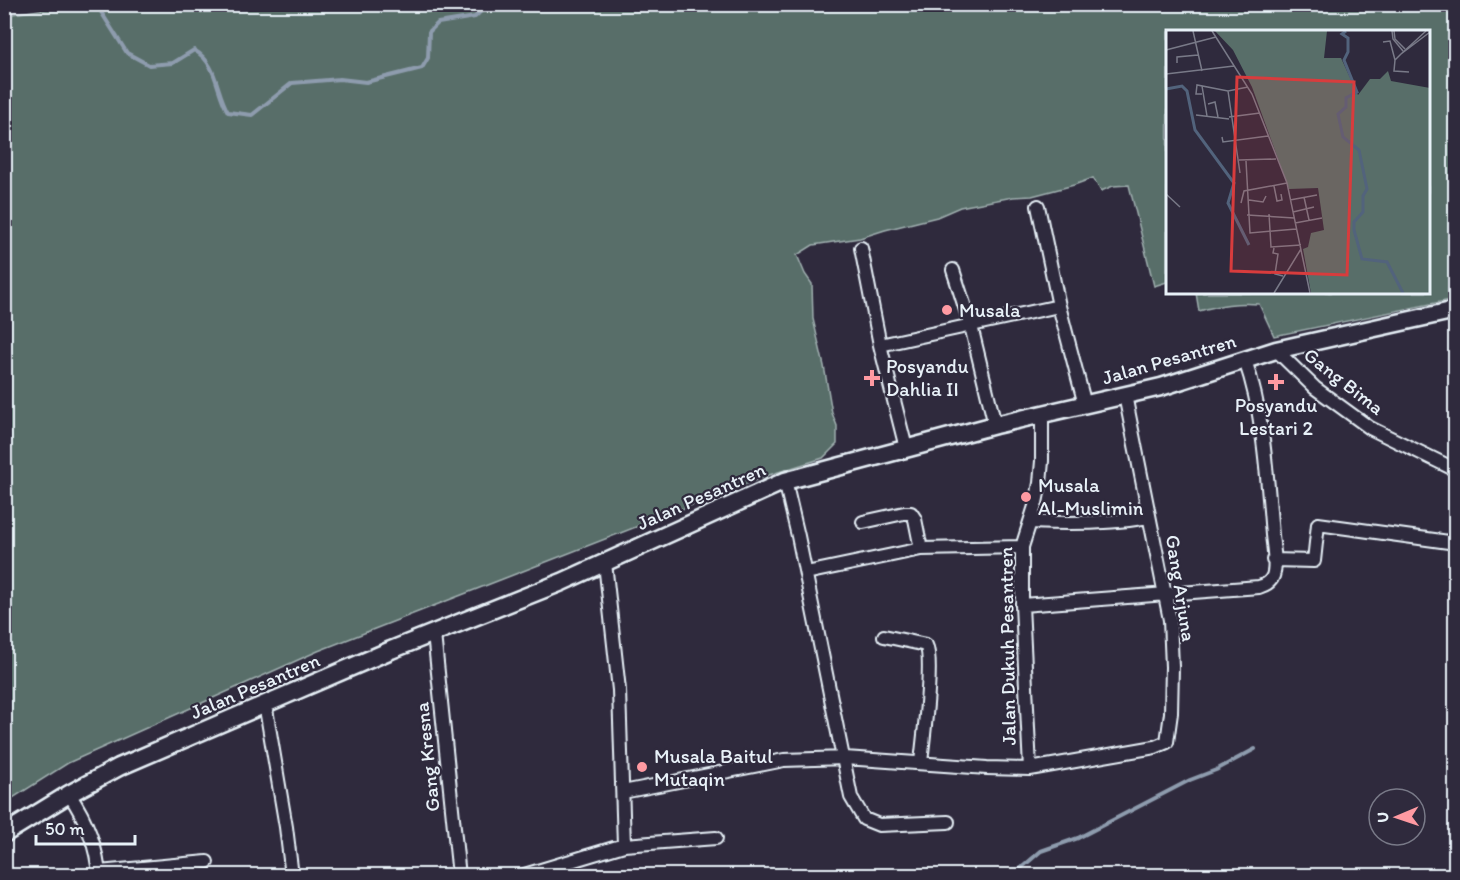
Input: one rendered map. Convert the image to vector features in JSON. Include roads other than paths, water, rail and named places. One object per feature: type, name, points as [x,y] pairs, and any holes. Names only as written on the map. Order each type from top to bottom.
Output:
[{"type":"main road","name":"Jalan Pesantren","points":[[4,834],[69,794],[119,767],[265,703],[605,563],[785,481],[995,425],[1161,387],[1276,350],[1455,310]]},
{"type":"street","points":[[1038,206],[1059,306],[1085,405]]},
{"type":"street","points":[[861,248],[880,345],[906,448]]},
{"type":"street","points":[[952,270],[971,327],[995,425]]},
{"type":"street","points":[[880,345],[1059,306]]},
{"type":"street","name":"Gang Bima","points":[[1276,350],[1316,388],[1361,422],[1455,470]]},
{"type":"street","points":[[1022,605],[1259,587],[1272,579],[1274,573],[1269,496],[1258,411],[1252,380],[1245,360]]},
{"type":"street","name":"Gang Arjuna","points":[[1030,769],[1155,747],[1167,742],[1171,713],[1170,620],[1125,395]]},
{"type":"street","name":"Jalan Dukuh Pesantren","points":[[623,792],[784,760],[845,758],[1030,769],[1022,605],[1022,547],[1040,483],[1042,415]]},
{"type":"street","points":[[785,481],[845,758],[851,797],[864,819],[879,825],[948,822]]},
{"type":"street","points":[[863,522],[911,513],[915,519],[921,549]]},
{"type":"street","points":[[1030,522],[1070,524],[1115,522],[1149,517]]},
{"type":"street","points":[[1273,560],[1314,561],[1318,524],[1455,543]]},
{"type":"street","points":[[806,573],[921,549],[1022,547]]},
{"type":"street","points":[[605,563],[619,690],[624,845]]},
{"type":"street","name":"Gang Kresna","points":[[434,634],[459,876]]},
{"type":"street","points":[[884,636],[920,643],[926,645],[928,650],[929,672],[921,763]]},
{"type":"street","points":[[265,703],[286,827],[291,876]]},
{"type":"street","points":[[69,794],[81,812],[88,829],[96,851],[99,874],[207,862]]},
{"type":"street","points":[[521,876],[624,845],[716,838]]},
{"type":"waterway","points":[[96,4],[127,53],[149,65],[173,63],[194,50],[208,62],[228,112],[252,115],[292,83],[340,79],[366,82],[422,68],[428,58],[429,32],[438,23],[475,17],[488,4]]},
{"type":"waterway","points":[[1012,876],[1041,851],[1078,838],[1255,749]]},
{"type":"waterway","points":[[811,876],[834,873],[850,876]]},
{"type":"place","name":"Musala","points":[[947,310]]},
{"type":"place","name":"Posyandu Dahlia II","points":[[872,378]]},
{"type":"place","name":"Posyandu Lestari 2","points":[[1276,382]]},
{"type":"place","name":"Musala Al-Muslimin","points":[[1026,497]]},
{"type":"place","name":"Musala Baitul Mutaqin","points":[[642,767]]}]
